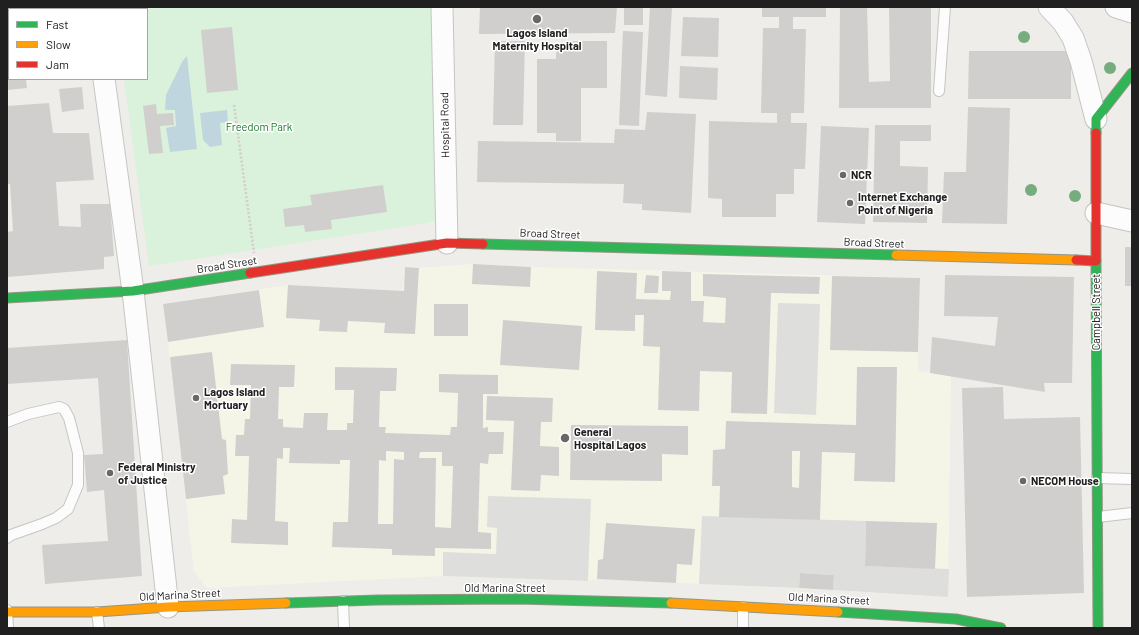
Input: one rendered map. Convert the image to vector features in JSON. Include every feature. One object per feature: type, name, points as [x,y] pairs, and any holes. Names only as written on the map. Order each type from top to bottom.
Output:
[{"type":"main road","points":[[1096,119],[1132,74]]},
{"type":"main road","name":"Campbell Street","points":[[1096,119],[1098,628]]},
{"type":"main road","name":"Broad Street","points":[[7,298],[133,292],[448,243],[1096,261]]},
{"type":"main road","name":"Old Marina Street","points":[[7,612],[97,612],[168,607],[343,601],[518,599],[655,602],[924,617],[956,619],[1001,628]]},
{"type":"street","name":"Hospital Road","points":[[442,7],[448,243]]},
{"type":"street","name":"Campbell Street","points":[[1049,7],[1074,38],[1096,119]]},
{"type":"street","points":[[1116,7],[1132,12]]},
{"type":"street","points":[[104,80],[133,292],[168,607]]},
{"type":"street","points":[[1096,213],[1132,221]]},
{"type":"lane","points":[[939,91],[945,7]]},
{"type":"lane","points":[[7,422],[28,414],[59,407],[64,409],[69,418],[78,453],[78,485],[68,509],[56,518],[11,535],[7,538]]},
{"type":"lane","points":[[1097,478],[1132,479]]},
{"type":"lane","points":[[1098,516],[1132,513]]},
{"type":"lane","points":[[343,601],[344,628]]},
{"type":"lane","points":[[7,606],[8,628]]},
{"type":"lane","points":[[743,607],[743,628]]},
{"type":"lane","points":[[97,612],[99,628]]},
{"type":"lane","points":[[924,617],[924,628]]},
{"type":"path","points":[[234,105],[257,273]]},
{"type":"shaded area","name":"General Hospital Lagos","points":[[473,264],[920,278],[918,371],[951,376],[948,597],[597,579],[588,581],[443,576],[207,588],[194,571],[163,304],[288,285],[403,291],[405,267],[419,268]]},
{"type":"shaded area","points":[[778,303],[820,304],[816,415],[774,413]]},
{"type":"shaded area","points":[[488,496],[591,499],[588,581],[443,576],[443,552],[496,554],[497,528],[487,527]]},
{"type":"shaded area","points":[[702,516],[866,521],[865,566],[949,569],[948,597],[833,590],[834,575],[800,573],[799,588],[699,584]]},
{"type":"green space","name":"Freedom Park","points":[[439,7],[438,220],[428,223],[149,266],[124,80],[148,80],[148,8],[115,8]]},
{"type":"water","points":[[187,56],[197,149],[170,152],[166,128],[176,126],[175,110],[165,110],[166,95],[182,62]]},
{"type":"water","points":[[227,110],[228,122],[220,123],[222,145],[210,147],[203,140],[200,113]]},
{"type":"building","points":[[73,7],[74,8],[38,8]]},
{"type":"building","name":"Lagos Island Maternity Hospital","points":[[480,7],[617,7],[615,33],[479,34]]},
{"type":"building","points":[[624,7],[643,7],[643,25],[624,25]]},
{"type":"building","points":[[650,7],[672,7],[667,97],[645,95]]},
{"type":"building","points":[[762,7],[826,7],[826,17],[793,17],[793,29],[806,29],[804,113],[791,113],[791,123],[807,123],[805,169],[794,169],[794,194],[776,194],[776,217],[722,217],[722,199],[708,198],[709,121],[777,123],[777,113],[761,113],[763,28],[779,28],[779,17],[762,17]]},
{"type":"building","points":[[840,7],[867,7],[869,82],[890,81],[889,7],[931,7],[931,108],[839,108]]},
{"type":"building","points":[[683,17],[719,18],[718,57],[681,56]]},
{"type":"building","points":[[232,27],[238,90],[207,93],[201,30]]},
{"type":"building","points":[[623,31],[643,32],[639,126],[619,125]]},
{"type":"building","points":[[495,41],[525,41],[523,125],[493,125]]},
{"type":"building","points":[[569,41],[607,41],[607,88],[581,88],[581,141],[556,141],[556,133],[537,133],[537,59],[556,59],[556,45],[569,45]]},
{"type":"building","points":[[8,51],[8,80],[26,80],[27,88],[7,90]]},
{"type":"building","points":[[969,51],[1071,51],[1071,99],[968,99]]},
{"type":"building","points":[[680,66],[718,68],[717,100],[679,98]]},
{"type":"building","points":[[82,87],[84,109],[62,112],[59,89]]},
{"type":"building","points":[[49,103],[53,133],[89,133],[94,180],[56,182],[59,226],[81,227],[80,204],[110,204],[114,256],[104,257],[104,269],[7,277],[7,232],[13,231],[10,184],[7,184],[7,106]]},
{"type":"building","points":[[156,104],[157,114],[173,113],[174,125],[160,126],[163,153],[149,154],[143,106]]},
{"type":"building","points":[[968,107],[1010,108],[1007,224],[942,223],[944,172],[966,172]]},
{"type":"building","points":[[647,112],[696,114],[691,213],[642,210],[642,204],[623,203],[624,184],[477,182],[478,141],[614,143],[615,129],[645,130]]},
{"type":"building","points":[[875,125],[931,125],[931,141],[900,141],[900,166],[928,167],[927,223],[873,222]]},
{"type":"building","name":"NCR","points":[[821,126],[869,128],[865,224],[817,222]]},
{"type":"building","points":[[383,185],[387,212],[331,220],[332,229],[305,232],[304,225],[285,227],[283,209],[312,205],[310,195]]},
{"type":"building","points":[[1125,247],[1132,247],[1132,286],[1125,286]]},
{"type":"building","points":[[473,264],[531,267],[530,287],[472,284]]},
{"type":"building","points":[[405,267],[419,268],[415,334],[384,333],[385,323],[348,321],[347,332],[319,331],[320,320],[286,318],[288,285],[404,291]]},
{"type":"building","points":[[597,271],[637,273],[636,299],[670,300],[671,291],[662,291],[662,271],[691,272],[691,301],[704,301],[703,322],[725,323],[726,298],[703,296],[703,274],[820,277],[819,294],[771,293],[767,414],[731,413],[732,372],[700,371],[699,411],[658,410],[660,347],[643,346],[644,315],[635,315],[635,331],[595,330]]},
{"type":"building","points":[[646,275],[659,276],[658,293],[644,293]]},
{"type":"building","points":[[945,275],[1074,277],[1072,383],[1044,383],[1045,392],[930,373],[932,337],[995,346],[998,317],[944,316]]},
{"type":"building","points":[[832,276],[920,278],[918,352],[830,350]]},
{"type":"building","points":[[259,290],[264,327],[168,342],[163,304]]},
{"type":"building","points":[[434,304],[468,304],[468,336],[434,336]]},
{"type":"building","points":[[503,320],[582,326],[579,370],[500,365]]},
{"type":"building","name":"Federal Ministry of Justice","points":[[127,340],[142,576],[45,584],[42,545],[108,541],[104,490],[87,492],[84,455],[103,454],[98,378],[7,384],[7,348]]},
{"type":"building","name":"Lagos Island Mortuary","points":[[212,352],[222,439],[226,440],[228,474],[223,476],[225,494],[186,499],[170,357]]},
{"type":"building","points":[[231,364],[295,365],[294,387],[279,387],[278,419],[283,419],[283,427],[303,428],[304,413],[328,413],[327,430],[347,430],[347,423],[353,423],[354,390],[335,390],[335,367],[397,368],[396,391],[380,391],[379,427],[386,427],[385,433],[450,435],[451,427],[457,427],[458,393],[439,392],[439,374],[498,375],[498,394],[483,394],[483,428],[488,427],[488,432],[504,432],[503,454],[489,454],[488,464],[480,463],[478,532],[491,533],[491,549],[435,548],[435,556],[392,555],[392,549],[332,547],[333,522],[348,522],[350,460],[340,460],[340,464],[289,463],[290,448],[283,448],[283,459],[277,458],[275,521],[288,522],[288,545],[231,543],[232,519],[247,520],[249,456],[235,456],[236,435],[244,435],[245,419],[250,419],[251,385],[230,385]],"holes":[[[386,451],[404,452],[404,460],[394,459],[393,524],[378,524],[379,460],[386,461]],[[420,452],[442,452],[442,466],[453,466],[451,528],[435,527],[436,458],[419,458]]]},
{"type":"building","points":[[857,367],[897,367],[895,482],[854,481],[855,453],[822,452],[820,520],[719,517],[720,486],[712,486],[713,450],[725,449],[726,421],[856,425]],"holes":[[[792,451],[800,451],[799,488],[792,487]]]},
{"type":"building","name":"NECOM House","points":[[1003,387],[1004,419],[1080,417],[1084,593],[967,597],[962,388]]},
{"type":"building","points":[[487,396],[553,398],[552,422],[541,422],[540,446],[559,447],[559,476],[541,475],[540,491],[511,490],[514,421],[486,420]]},
{"type":"building","points":[[571,425],[688,426],[688,455],[662,454],[662,481],[570,480]]},
{"type":"building","points":[[866,521],[937,523],[935,569],[865,566]]},
{"type":"building","points":[[606,523],[695,529],[692,565],[677,564],[676,583],[597,579],[598,560],[603,559]]},
{"type":"building","points":[[800,573],[834,575],[833,590],[799,588]]},
{"type":"traffic: fast","points":[[1096,133],[1096,119],[1132,73]]},
{"type":"traffic: fast","points":[[483,244],[896,255]]},
{"type":"traffic: fast","points":[[1096,261],[1098,628]]},
{"type":"traffic: fast","points":[[7,298],[133,291],[250,273]]},
{"type":"traffic: fast","points":[[286,603],[378,600],[517,599],[671,603]]},
{"type":"traffic: fast","points":[[838,612],[956,619],[1001,628]]},
{"type":"traffic: slow","points":[[896,255],[1076,260]]},
{"type":"traffic: slow","points":[[7,612],[97,612],[168,607],[286,603]]},
{"type":"traffic: slow","points":[[671,603],[838,612]]},
{"type":"traffic: jam","points":[[1076,260],[1096,261],[1096,133]]},
{"type":"traffic: jam","points":[[250,273],[447,243],[483,244]]},
{"type":"place","name":"Lagos Island Maternity Hospital","points":[[537,19]]},
{"type":"place","name":"NCR","points":[[843,175]]},
{"type":"place","name":"Internet Exchange Point of Nigeria","points":[[850,203]]},
{"type":"place","name":"Lagos Island Mortuary","points":[[196,398]]},
{"type":"place","name":"General Hospital Lagos","points":[[565,438]]},
{"type":"place","name":"Federal Ministry of Justice","points":[[110,473]]},
{"type":"place","name":"NECOM House","points":[[1023,481]]}]
